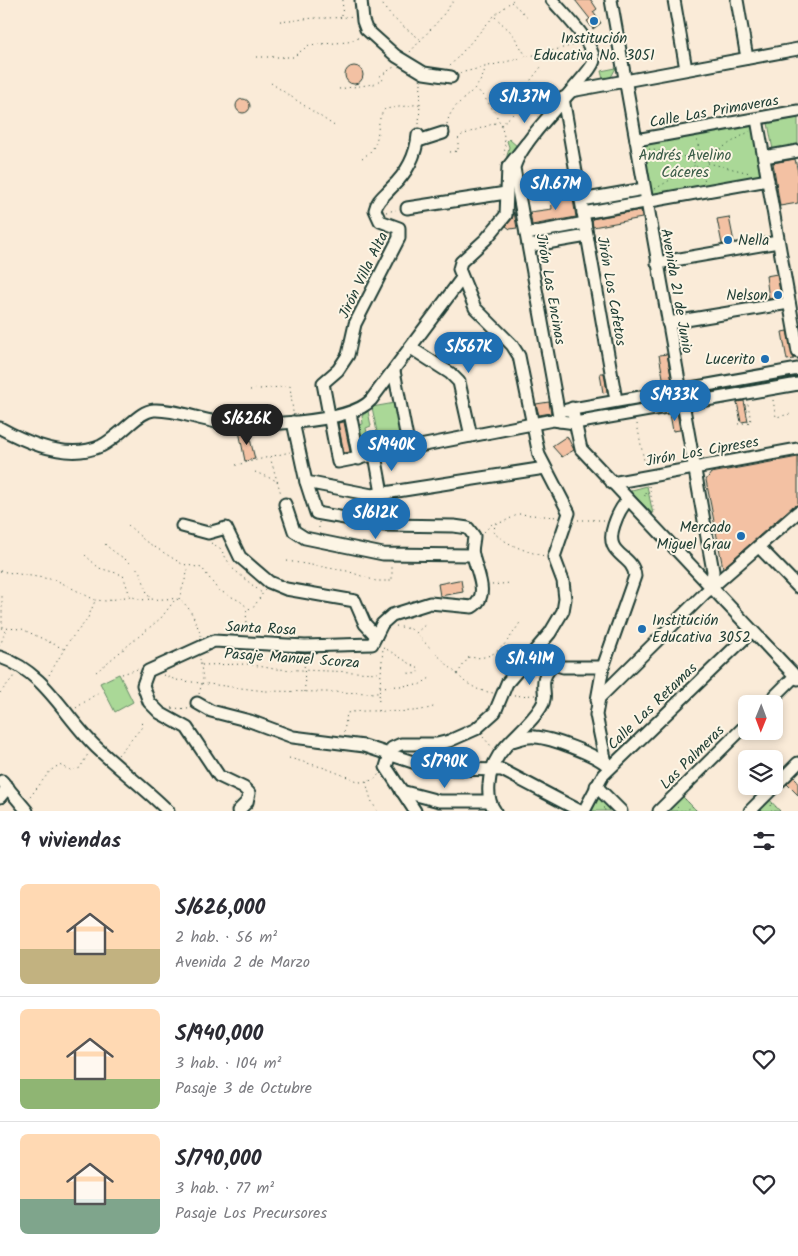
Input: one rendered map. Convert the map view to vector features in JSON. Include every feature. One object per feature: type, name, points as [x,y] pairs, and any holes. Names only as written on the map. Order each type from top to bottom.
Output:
[{"type":"street","points":[[361,0],[364,24],[369,33],[401,60],[424,73],[446,77]]},
{"type":"street","points":[[552,0],[585,41]]},
{"type":"street","name":"Avenida 21 de Junio","points":[[611,0],[636,140],[648,190],[646,202],[713,571],[711,588]]},
{"type":"street","points":[[674,0],[686,69]]},
{"type":"street","points":[[737,0],[747,58]]},
{"type":"street","name":"Jirón Las Encinas","points":[[557,419],[529,246],[514,168],[527,143],[567,94],[593,66],[593,56],[585,41]]},
{"type":"street","points":[[567,94],[625,79],[798,49]]},
{"type":"street","name":"Jirón Los Cafetos","points":[[567,94],[581,200],[616,400]]},
{"type":"street","name":"Calle Las Primaveras","points":[[636,140],[798,111]]},
{"type":"street","points":[[757,118],[764,156],[763,177],[778,242],[798,352]]},
{"type":"street","points":[[418,138],[443,133]]},
{"type":"street","name":"Jirón Villa Alta","points":[[328,417],[323,384],[340,368],[348,355],[355,324],[400,235],[399,228],[380,221],[375,213],[379,200],[408,169],[418,138]]},
{"type":"street","points":[[414,811],[401,791],[387,761],[392,748],[396,745],[443,743],[477,728],[495,712],[507,684],[550,632],[563,611],[565,599],[563,581],[554,557],[566,517],[567,506],[545,468],[533,424],[519,354],[477,311],[459,269],[461,262],[486,239],[506,215],[508,167],[527,143]]},
{"type":"street","points":[[764,156],[798,151]]},
{"type":"street","points":[[526,234],[646,202],[763,177]]},
{"type":"street","points":[[581,200],[648,190]]},
{"type":"street","points":[[407,208],[506,193]]},
{"type":"street","points":[[529,246],[588,236]]},
{"type":"street","points":[[657,263],[778,242]]},
{"type":"street","points":[[0,428],[23,440],[49,448],[71,451],[87,450],[104,444],[149,410],[163,410],[234,424],[293,418],[328,417],[350,413],[368,404],[462,278]]},
{"type":"street","points":[[668,323],[789,303]]},
{"type":"street","points":[[411,348],[450,373],[458,382],[471,436]]},
{"type":"street","points":[[557,419],[572,408],[798,369]]},
{"type":"street","points":[[394,371],[409,449]]},
{"type":"street","points":[[328,417],[336,460],[340,462],[557,419],[575,423],[798,384]]},
{"type":"street","points":[[572,408],[579,446],[612,484],[666,538],[797,678],[777,695]]},
{"type":"street","points":[[350,413],[359,458]]},
{"type":"street","points":[[293,418],[298,450],[313,510],[319,515],[385,525],[460,526],[470,530],[474,536],[473,555],[481,585],[480,597],[474,606],[465,608],[433,603],[416,607],[390,617],[382,624],[376,639]]},
{"type":"street","name":"Jirón Los Cipreses","points":[[612,484],[648,479],[694,468],[798,449]]},
{"type":"street","points":[[375,455],[382,493]]},
{"type":"street","points":[[306,482],[364,494],[382,493],[545,468]]},
{"type":"street","points":[[608,765],[596,715],[596,706],[603,667],[635,576],[632,567],[615,550],[611,543],[615,521],[628,500]]},
{"type":"street","points":[[285,504],[293,528],[298,535],[320,542],[392,555],[473,555]]},
{"type":"street","points":[[596,706],[600,698],[618,677],[711,588],[798,512]]},
{"type":"street","points":[[182,526],[205,533],[226,528],[240,557],[269,582],[286,589],[353,600],[365,624],[376,639]]},
{"type":"street","points":[[759,547],[798,587]]},
{"type":"street","name":"Calle Las Retamas","points":[[582,811],[608,765],[752,631]]},
{"type":"street","name":"Santa Rosa","points":[[238,811],[249,800],[247,790],[219,776],[187,728],[165,716],[152,706],[144,693],[143,681],[150,669],[214,641],[305,646],[369,644],[376,639]]},
{"type":"street","points":[[0,657],[21,666],[43,684],[67,714],[109,758],[168,811]]},
{"type":"street","points":[[401,791],[439,801],[492,806],[492,769],[499,752],[541,707],[544,702],[544,678],[554,664],[563,667],[603,667]]},
{"type":"street","points":[[196,706],[250,721],[293,737],[364,746],[387,761],[430,767],[492,769],[513,773],[582,811]]},
{"type":"street","name":"Las Palmeras","points":[[659,811],[738,732]]},
{"type":"street","points":[[511,741],[528,737],[540,738],[585,752],[608,765]]},
{"type":"street","points":[[750,811],[798,763]]},
{"type":"street","points":[[0,797],[5,784],[25,808]]},
{"type":"street","points":[[596,786],[621,811]]},
{"type":"path","points":[[342,17],[343,0]]},
{"type":"path","points":[[382,0],[382,6],[392,17],[421,40]]},
{"type":"path","points":[[339,89],[374,84],[383,80],[380,76],[401,60],[421,40],[454,0]]},
{"type":"path","points":[[446,77],[494,16],[512,1],[529,18]]},
{"type":"path","points":[[280,21],[318,20],[362,14]]},
{"type":"path","points":[[494,16],[512,33],[526,57]]},
{"type":"path","points":[[257,58],[293,57],[309,45],[348,42],[369,33]]},
{"type":"path","points":[[446,77],[485,66],[558,50],[585,41]]},
{"type":"path","points":[[443,133],[451,112],[476,88],[484,74],[485,66]]},
{"type":"path","points":[[500,125],[513,114],[520,94],[541,67]]},
{"type":"path","points":[[418,138],[424,73]]},
{"type":"path","points":[[271,82],[336,127]]},
{"type":"path","points":[[476,88],[490,104],[499,122],[505,148]]},
{"type":"path","points":[[362,158],[375,147],[381,114],[385,109],[420,104]]},
{"type":"path","points":[[450,152],[458,151],[458,139],[462,135],[499,122]]},
{"type":"path","points":[[707,157],[750,130]]},
{"type":"path","points":[[697,137],[700,154]]},
{"type":"path","points":[[645,148],[694,160]]},
{"type":"path","points":[[700,154],[707,157]]},
{"type":"path","points":[[694,160],[700,154]]},
{"type":"path","points":[[707,157],[708,163]]},
{"type":"path","points":[[694,160],[695,165]]},
{"type":"path","points":[[708,163],[763,177]]},
{"type":"path","points":[[702,168],[708,163]]},
{"type":"path","points":[[648,190],[695,165]]},
{"type":"path","points":[[695,165],[702,168]]},
{"type":"path","points":[[702,168],[706,188]]},
{"type":"path","points":[[375,213],[407,208]]},
{"type":"path","points":[[250,390],[290,386],[293,418]]},
{"type":"path","points":[[771,389],[776,417],[792,414]]},
{"type":"path","points":[[738,424],[751,422],[746,393]]},
{"type":"path","points":[[635,413],[654,511]]},
{"type":"path","points":[[236,465],[298,450]]},
{"type":"path","points":[[270,457],[285,504]]},
{"type":"path","points":[[256,472],[277,482]]},
{"type":"path","points":[[474,536],[486,530],[493,523],[503,522],[519,514],[566,517],[589,521],[606,520]]},
{"type":"path","points":[[319,515],[320,542]]},
{"type":"path","points":[[496,523],[493,532],[501,538],[522,549],[550,557]]},
{"type":"path","points":[[128,525],[145,541],[189,567],[204,569],[218,590],[240,601],[248,608],[253,608],[269,582]]},
{"type":"path","points":[[207,542],[218,546],[232,568],[263,594]]},
{"type":"path","points":[[105,544],[117,556],[139,570],[151,599]]},
{"type":"path","points":[[85,555],[99,568],[123,575],[130,596]]},
{"type":"path","points":[[287,561],[347,571],[376,581],[390,581],[392,580],[392,555]]},
{"type":"path","points":[[179,600],[189,567]]},
{"type":"path","points":[[0,572],[56,580],[95,600],[106,601],[130,596],[141,600],[179,600],[192,614],[201,641]]},
{"type":"path","points":[[481,585],[510,584]]},
{"type":"path","points":[[0,647],[5,632],[2,628],[2,596]]},
{"type":"path","points":[[96,672],[161,618],[175,599]]},
{"type":"path","points":[[43,684],[69,641],[87,620],[95,600]]},
{"type":"path","points":[[244,638],[246,611],[248,608]]},
{"type":"path","points":[[457,674],[469,657],[489,657],[499,650],[521,621]]},
{"type":"path","points":[[416,634],[427,623]]},
{"type":"path","points":[[394,625],[407,627],[457,674],[479,690],[503,696],[543,694]]},
{"type":"path","points":[[2,628],[15,627],[31,632],[65,650]]},
{"type":"path","points":[[376,639],[383,648],[420,669],[416,674],[408,674]]},
{"type":"path","points":[[305,646],[305,693]]},
{"type":"path","points":[[378,711],[383,648]]},
{"type":"path","name":"Pasaje Manuel Scorza","points":[[202,683],[202,665],[248,664],[274,670],[381,673]]},
{"type":"path","points":[[0,693],[21,666]]},
{"type":"path","points":[[122,674],[138,669]]},
{"type":"path","points":[[165,676],[176,680],[258,691],[305,693],[380,692]]},
{"type":"path","points":[[380,687],[419,685],[430,678]]},
{"type":"path","points":[[165,716],[173,706],[180,709],[196,706],[202,683]]},
{"type":"path","points":[[67,714],[99,692]]},
{"type":"path","points":[[342,743],[347,713],[362,710],[419,711],[436,706]]},
{"type":"path","points":[[25,808],[50,771],[58,765],[73,771],[80,768],[83,759],[91,751],[109,758],[142,727],[141,720]]},
{"type":"path","points":[[477,728],[499,752]]},
{"type":"path","points":[[288,758],[325,768],[360,782],[374,780],[387,761]]},
{"type":"path","points":[[366,782],[371,800],[377,811]]},
{"type":"path","points":[[681,795],[697,811]]},
{"type":"path","points":[[768,798],[780,811]]},
{"type":"path","points":[[684,811],[693,807]]},
{"type":"green space","points":[[616,68],[611,77],[603,79],[601,71]]},
{"type":"green space","points":[[798,118],[798,146],[773,150],[768,123]]},
{"type":"green space","name":"Andrés Avelino Cáceres","points":[[753,124],[763,177],[649,197],[640,144]]},
{"type":"green space","points":[[509,139],[518,147],[505,165],[509,147],[507,141]]},
{"type":"green space","points":[[789,375],[790,381],[692,399],[691,392]]},
{"type":"green space","points":[[652,398],[653,406],[587,418],[585,410]]},
{"type":"green space","points":[[395,403],[403,443],[380,447],[372,407]]},
{"type":"green space","points":[[368,411],[371,426],[366,428],[369,442],[374,442],[375,448],[364,450],[359,425],[363,424],[362,416]]},
{"type":"green space","points":[[647,486],[653,514],[631,492],[632,490]]},
{"type":"green space","points":[[119,674],[133,702],[115,712],[100,683]]},
{"type":"green space","points":[[599,793],[617,811],[592,811]]},
{"type":"green space","points":[[681,795],[697,811],[666,811]]},
{"type":"green space","points":[[768,798],[780,811],[755,811]]},
{"type":"building","points":[[575,0],[591,0],[597,9],[593,12],[601,23],[593,29],[587,21],[590,19]]},
{"type":"building","points":[[350,66],[358,66],[363,71],[361,82],[350,84],[345,79],[345,71]]},
{"type":"building","points":[[240,99],[246,99],[250,106],[246,113],[240,113],[236,109],[236,103]]},
{"type":"building","points":[[795,159],[798,172],[798,203],[780,206],[773,163]]},
{"type":"building","points":[[572,194],[576,217],[532,225],[530,212],[552,209],[551,198]]},
{"type":"building","points":[[641,210],[642,218],[593,227],[592,219]]},
{"type":"building","points":[[514,212],[517,228],[510,229],[506,226],[512,219]]},
{"type":"building","points":[[729,217],[734,242],[722,244],[717,219]]},
{"type":"building","points":[[777,274],[781,297],[769,299],[766,276]]},
{"type":"building","points":[[787,331],[794,359],[787,360],[782,332]]},
{"type":"building","points":[[667,354],[672,381],[664,383],[659,355]]},
{"type":"building","points":[[600,373],[604,373],[607,392],[603,393]]},
{"type":"building","points":[[744,401],[748,421],[741,422],[737,402]]},
{"type":"building","points":[[549,402],[551,413],[539,415],[536,404]]},
{"type":"building","points":[[677,413],[680,430],[673,431],[670,414]]},
{"type":"building","points":[[344,422],[350,452],[344,453],[338,423]]},
{"type":"building","points":[[239,431],[248,431],[255,459],[245,461]]},
{"type":"building","points":[[567,436],[574,450],[562,457],[552,446]]},
{"type":"building","name":"Mercado Miguel Grau","points":[[798,457],[798,505],[793,506],[723,568],[706,480],[711,473]]},
{"type":"building","points":[[461,580],[463,592],[440,596],[438,584]]},
{"type":"building","points":[[794,777],[798,781],[798,795],[787,784]]},
{"type":"place","name":"Institución Educativa No. 3051","points":[[594,21]]},
{"type":"place","name":"Nella","points":[[728,240]]},
{"type":"place","name":"Nelson","points":[[778,295]]},
{"type":"place","name":"Lucerito","points":[[765,359]]},
{"type":"place","name":"Mercado Miguel Grau","points":[[741,536]]},
{"type":"place","name":"Institución Educativa 3052","points":[[642,629]]}]
